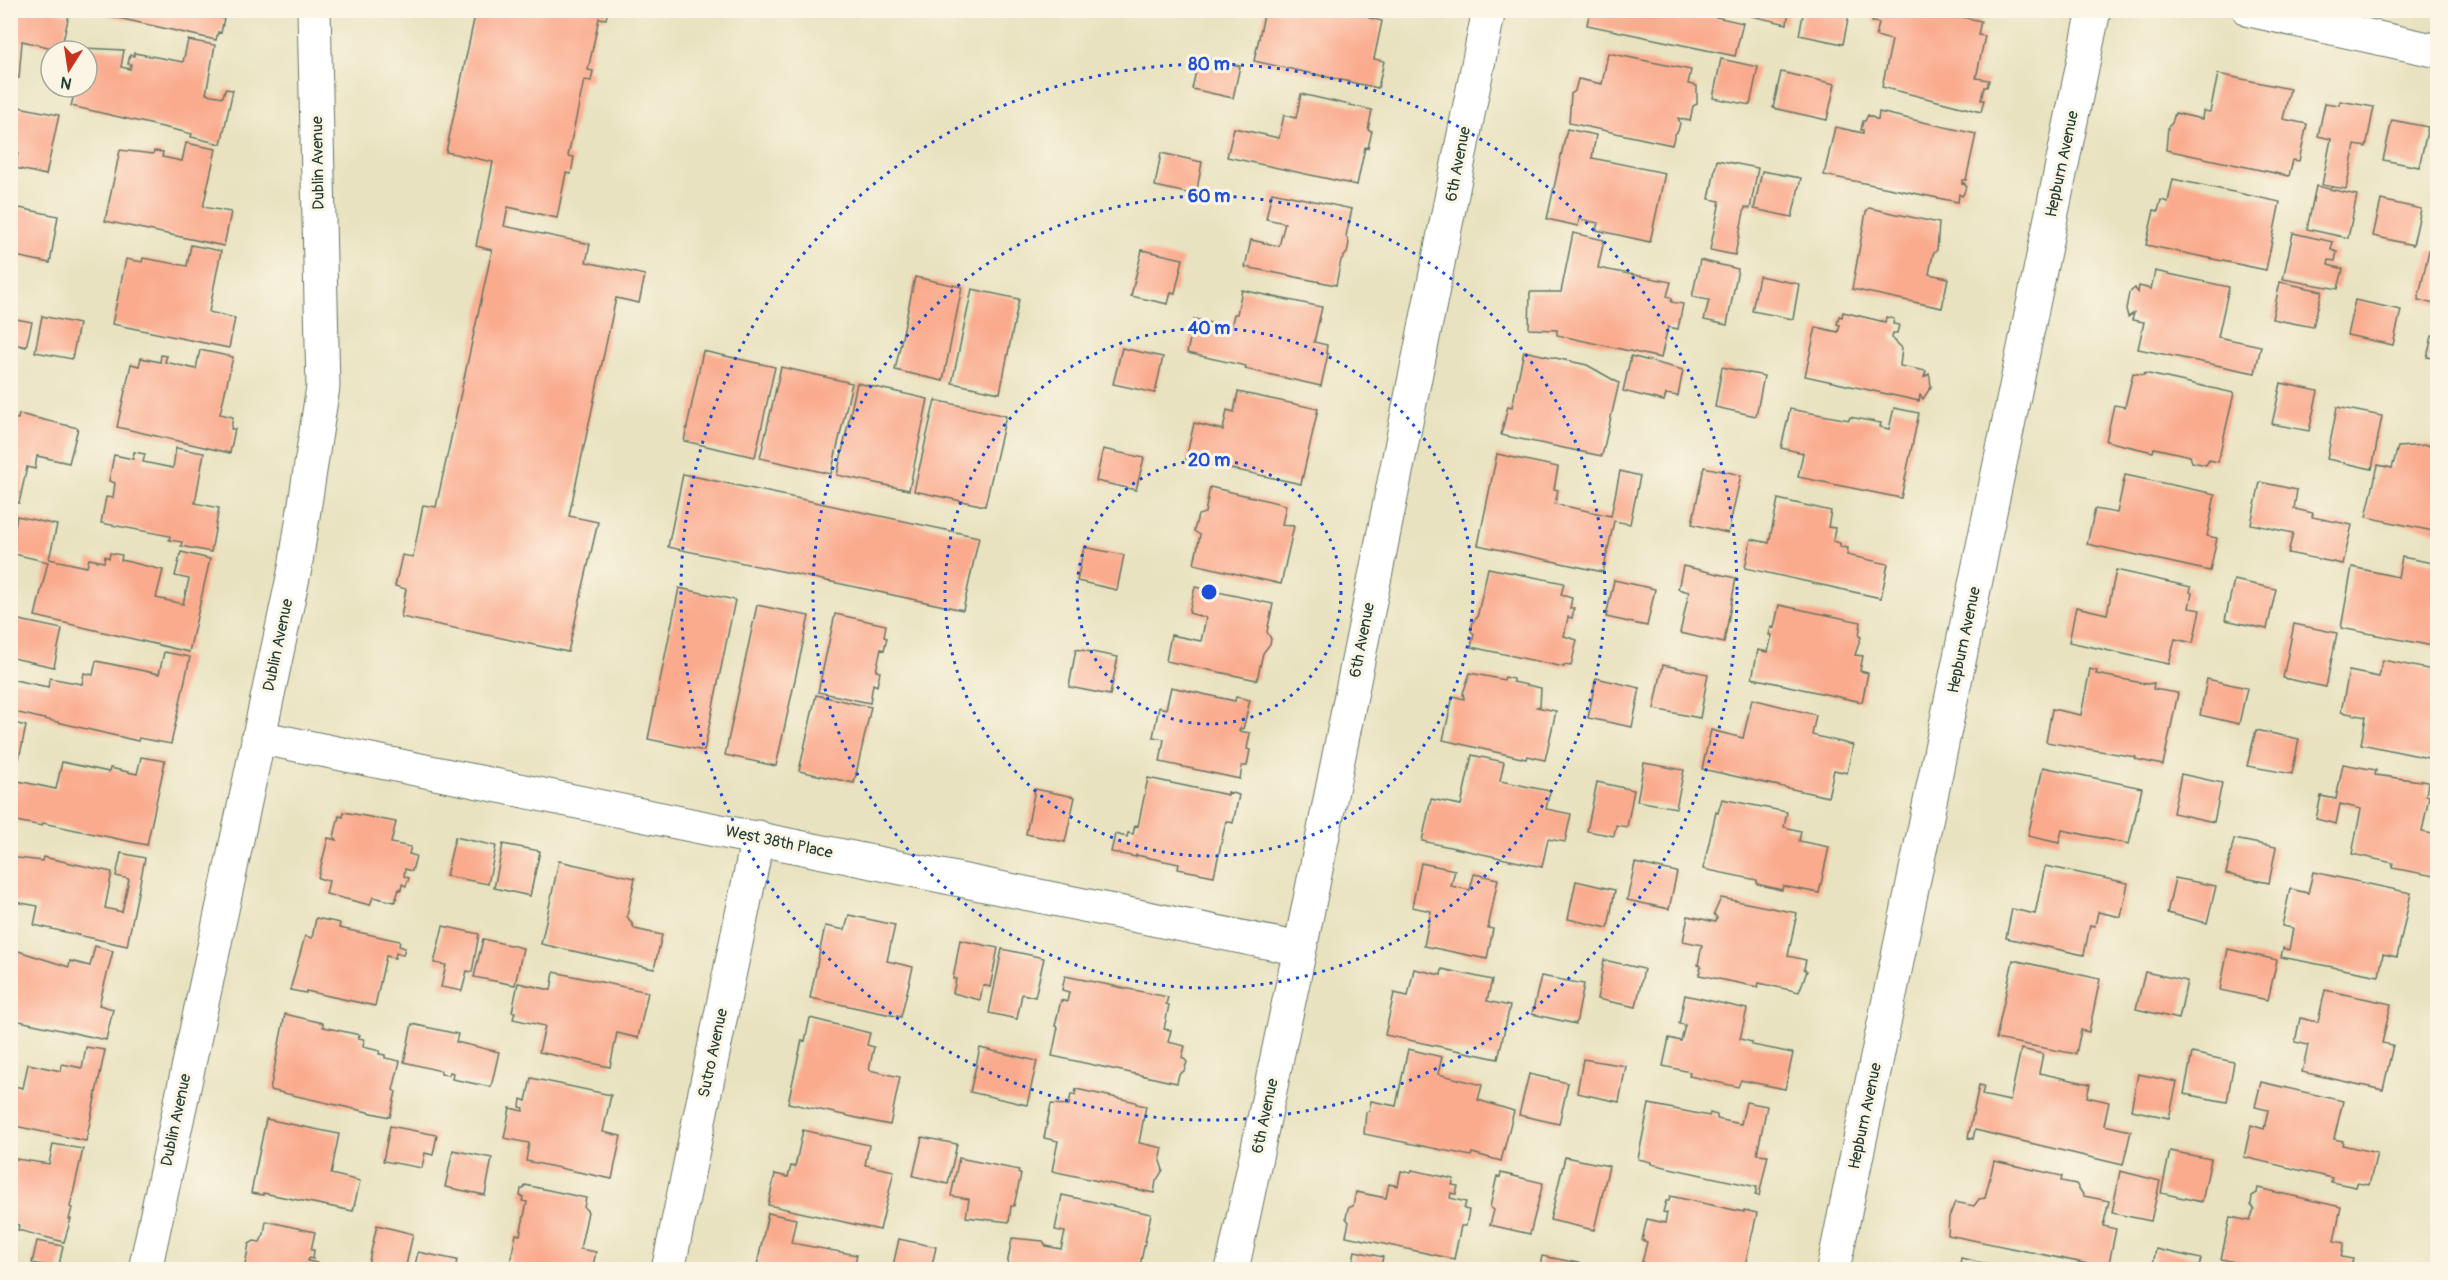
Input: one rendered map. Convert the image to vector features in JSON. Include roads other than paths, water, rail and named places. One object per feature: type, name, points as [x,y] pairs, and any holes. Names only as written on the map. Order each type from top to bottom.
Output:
[{"type":"street","name":"Dublin Avenue","points":[[145,1269],[295,568],[323,387],[314,10]]},
{"type":"street","name":"6th Avenue","points":[[1233,1269],[1300,949],[1489,10]]},
{"type":"street","name":"Hepburn Avenue","points":[[1833,1269],[2094,10]]},
{"type":"street","points":[[2248,10],[2438,51]]},
{"type":"street","name":"West 38th Place","points":[[258,737],[1300,949]]},
{"type":"street","name":"Sutro Avenue","points":[[668,1269],[758,837]]}]
